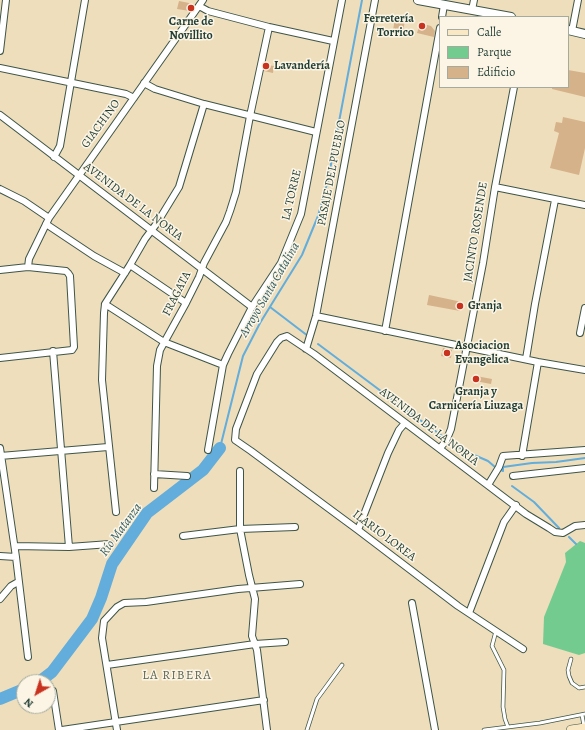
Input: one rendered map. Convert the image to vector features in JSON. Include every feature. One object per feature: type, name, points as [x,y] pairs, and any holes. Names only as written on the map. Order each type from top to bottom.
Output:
[{"type":"main road","points":[[571,730],[585,728]]},
{"type":"street","points":[[0,51],[6,0]]},
{"type":"street","points":[[54,156],[60,146],[85,0]]},
{"type":"street","name":"GIACHINO","points":[[28,267],[29,259],[48,221],[78,175],[203,0]]},
{"type":"street","name":"LA TORRE","points":[[208,450],[223,365],[252,307],[281,263],[301,214],[342,0]]},
{"type":"street","name":"PASAJE DEL PUEBLO","points":[[306,349],[316,316],[375,0]]},
{"type":"street","points":[[418,0],[505,16]]},
{"type":"street","points":[[472,10],[474,0]]},
{"type":"street","points":[[578,0],[570,31],[585,34]]},
{"type":"street","points":[[442,16],[444,5]]},
{"type":"street","points":[[199,6],[208,11],[269,27],[333,41]]},
{"type":"street","name":"FRAGATA","points":[[154,488],[157,366],[160,350],[186,303],[230,211],[236,192],[269,27]]},
{"type":"street","points":[[385,331],[439,34]]},
{"type":"street","points":[[0,68],[126,94],[134,98]]},
{"type":"street","points":[[144,83],[155,89],[204,104],[316,132]]},
{"type":"street","name":"JACINTO ROSENDE","points":[[440,448],[446,441],[451,429],[483,263],[494,187],[514,88]]},
{"type":"street","points":[[116,512],[108,448],[102,380],[105,304],[179,187],[204,104]]},
{"type":"street","name":"AVENIDA DE LA NORIA","points":[[0,115],[252,307]]},
{"type":"street","points":[[494,187],[585,205]]},
{"type":"street","points":[[0,189],[24,201],[94,256],[125,273]]},
{"type":"street","points":[[526,359],[555,200]]},
{"type":"street","points":[[130,265],[186,303]]},
{"type":"street","points":[[0,270],[28,267],[66,271],[70,276],[74,347],[72,350],[0,358]]},
{"type":"street","points":[[105,304],[164,342],[223,365]]},
{"type":"street","points":[[580,333],[585,308]]},
{"type":"street","points":[[316,316],[538,362],[585,370]]},
{"type":"street","name":"AVENIDA DE LA NORIA","points":[[234,437],[257,374],[277,342],[281,338],[287,336],[488,485],[549,528],[558,533],[563,533],[575,526],[585,525]]},
{"type":"street","points":[[53,351],[69,547]]},
{"type":"street","points":[[522,456],[538,362]]},
{"type":"street","points":[[358,530],[388,453],[399,430],[405,422]]},
{"type":"street","name":"ILARIO LOREA","points":[[234,437],[238,443],[251,451],[469,613],[523,649]]},
{"type":"street","points":[[0,448],[16,557],[28,657]]},
{"type":"street","points":[[1,456],[108,448]]},
{"type":"street","points":[[488,485],[500,467],[503,456],[522,456],[585,450]]},
{"type":"street","points":[[512,476],[585,468]]},
{"type":"street","points":[[240,471],[240,529],[255,599],[252,636],[255,644],[264,700],[267,730]]},
{"type":"street","points":[[154,474],[187,476]]},
{"type":"street","points":[[469,613],[504,522],[516,505]]},
{"type":"street","points":[[183,536],[240,529],[295,527]]},
{"type":"street","points":[[14,546],[69,547],[110,544]]},
{"type":"street","points":[[0,556],[16,557]]},
{"type":"street","points":[[0,599],[11,586],[18,582]]},
{"type":"street","points":[[117,730],[102,638],[104,621],[117,607],[124,603],[146,602],[252,588],[300,584]]},
{"type":"street","points":[[412,603],[435,730]]},
{"type":"street","points":[[107,665],[255,644],[285,642]]},
{"type":"street","points":[[56,704],[60,730],[264,700]]},
{"type":"lane","points":[[496,631],[492,646],[504,670],[504,707],[505,719],[508,727]]},
{"type":"lane","points":[[571,659],[568,676],[572,683],[579,688],[585,687]]},
{"type":"lane","points":[[307,730],[317,700],[342,665]]},
{"type":"lane","points":[[484,730],[540,723],[584,714],[585,728]]},
{"type":"green space","points":[[580,541],[585,543],[585,653],[579,655],[543,644],[544,617],[566,562],[565,553]]},
{"type":"building","points":[[179,1],[194,4],[190,11],[177,9]]},
{"type":"building","points":[[395,19],[405,21],[403,31],[393,30]]},
{"type":"building","points":[[420,23],[431,26],[435,31],[434,37],[417,33]]},
{"type":"building","points":[[266,65],[274,66],[273,73],[264,71]]},
{"type":"building","points":[[569,70],[585,73],[585,97],[552,89],[569,88]]},
{"type":"building","points":[[563,117],[585,122],[585,148],[579,175],[550,168],[559,133],[554,131],[556,122],[562,123]]},
{"type":"building","points":[[429,295],[462,302],[460,311],[427,305]]},
{"type":"building","name":"Asociacion Evangelica","points":[[443,348],[452,350],[451,358],[441,356]]},
{"type":"building","points":[[476,376],[492,379],[491,384],[475,381]]},
{"type":"waterway","name":"Arroyo Santa Catalina","points":[[220,448],[243,356],[260,323],[302,255],[318,216],[328,180],[362,0]]},
{"type":"waterway","points":[[270,307],[308,336]]},
{"type":"waterway","points":[[318,344],[445,438]]},
{"type":"waterway","points":[[454,444],[465,451],[488,461],[495,467]]},
{"type":"waterway","name":"Río Matanza","points":[[49,674],[92,619],[101,598],[112,564],[147,513],[203,470],[220,448]]},
{"type":"waterway","points":[[501,470],[503,471],[503,467],[585,458]]},
{"type":"waterway","points":[[512,486],[534,502],[559,528]]},
{"type":"waterway","points":[[569,537],[576,544]]},
{"type":"waterway","name":"Río Matanza","points":[[0,699],[16,692]]},
{"type":"place","name":"Carne de Novillito","points":[[191,8]]},
{"type":"place","name":"Ferretería Torrico","points":[[422,26]]},
{"type":"place","name":"Lavandería","points":[[266,66]]},
{"type":"place","name":"Granja","points":[[460,306]]},
{"type":"place","name":"Asociacion Evangelica","points":[[447,353]]},
{"type":"place","name":"Granja y Carnicería Liuzaga","points":[[476,379]]},
{"type":"district","name":"LA RIBERA","points":[[177,676]]}]
